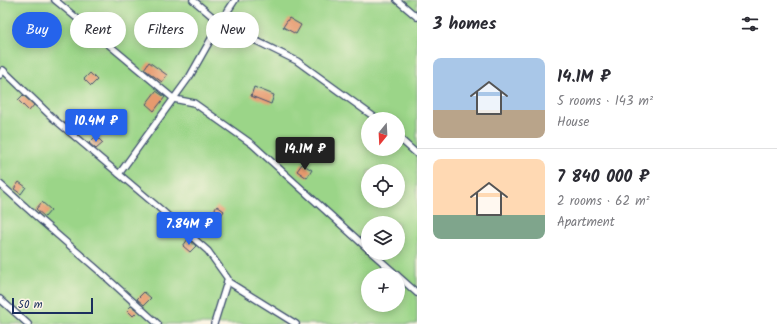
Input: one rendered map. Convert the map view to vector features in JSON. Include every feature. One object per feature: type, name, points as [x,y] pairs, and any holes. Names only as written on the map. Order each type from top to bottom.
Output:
[{"type":"lane","points":[[55,0],[174,99],[194,103],[252,144],[361,243]]},
{"type":"lane","points":[[193,0],[207,12]]},
{"type":"lane","points":[[227,12],[235,0]]},
{"type":"lane","points":[[397,0],[417,17]]},
{"type":"lane","points":[[259,43],[297,62],[367,112]]},
{"type":"lane","points":[[119,174],[190,76],[206,48]]},
{"type":"lane","points":[[1,71],[54,119],[208,251],[228,279],[214,324]]},
{"type":"lane","points":[[405,143],[417,154]]},
{"type":"lane","points":[[0,184],[158,324]]},
{"type":"lane","points":[[380,260],[388,268]]},
{"type":"lane","points":[[227,281],[296,324]]},
{"type":"lane","points":[[405,283],[417,293]]},
{"type":"lane","points":[[0,299],[28,324]]},
{"type":"green space","points":[[0,0],[417,0],[417,324],[0,324]]},
{"type":"building","points":[[289,18],[301,25],[296,34],[283,27]]},
{"type":"building","points":[[149,62],[167,75],[162,82],[144,69]]},
{"type":"building","points":[[90,73],[97,80],[91,86],[84,79]]},
{"type":"building","points":[[254,87],[274,95],[271,104],[251,96]]},
{"type":"building","points":[[156,91],[165,97],[154,111],[146,104]]},
{"type":"building","points":[[23,95],[34,105],[29,111],[18,100]]},
{"type":"building","points":[[74,112],[82,119],[73,130],[65,123]]},
{"type":"building","points":[[96,136],[103,143],[96,149],[89,143]]},
{"type":"building","points":[[302,164],[312,170],[307,178],[297,171]]},
{"type":"building","points":[[19,182],[26,187],[21,194],[14,189]]},
{"type":"building","points":[[42,202],[51,210],[45,217],[36,209]]},
{"type":"building","points":[[217,206],[224,211],[218,220],[211,215]]},
{"type":"building","points":[[188,239],[196,246],[190,252],[183,246]]},
{"type":"building","points":[[144,292],[151,298],[144,305],[137,299]]},
{"type":"building","points":[[131,306],[138,311],[133,316],[127,310]]}]
